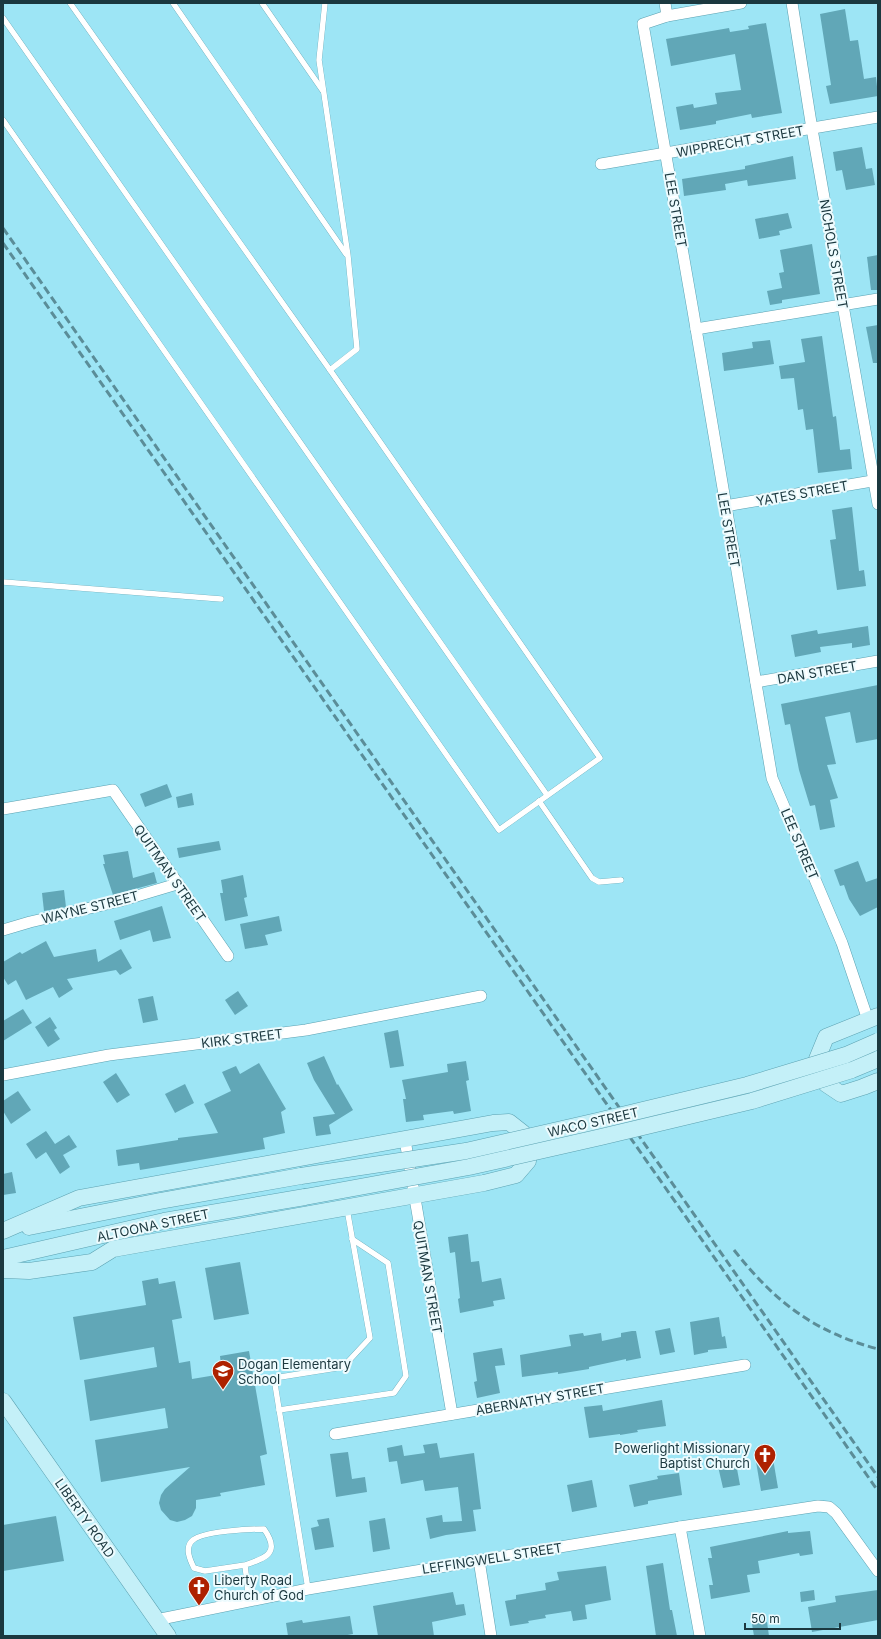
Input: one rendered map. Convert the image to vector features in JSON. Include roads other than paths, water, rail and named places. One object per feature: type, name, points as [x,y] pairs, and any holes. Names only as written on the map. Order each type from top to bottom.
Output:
[{"type":"main road","points":[[873,1018],[826,1038],[817,1059],[826,1084],[841,1094],[878,1081]]},
{"type":"main road","name":"WACO STREET","points":[[301,1176],[466,1151],[597,1121],[747,1085],[846,1055],[878,1041]]},
{"type":"main road","name":"WACO STREET","points":[[305,1197],[469,1167],[608,1136],[752,1101],[852,1070],[878,1059]]},
{"type":"main road","points":[[3,1231],[79,1198],[494,1123],[510,1122],[523,1133],[528,1161],[516,1175],[484,1183],[414,1194],[113,1249],[43,1249]]},
{"type":"main road","name":"ALTOONA STREET","points":[[3,1231],[301,1176]]},
{"type":"main road","name":"ALTOONA STREET","points":[[3,1258],[164,1221],[305,1197]]},
{"type":"main road","points":[[3,1270],[29,1271],[92,1262],[113,1249]]},
{"type":"main road","name":"LIBERTY ROAD","points":[[3,1401],[168,1636]]},
{"type":"street","points":[[665,3],[667,16],[741,3]]},
{"type":"street","name":"NICHOLS STREET","points":[[792,3],[812,129],[876,480],[878,504]]},
{"type":"street","name":"LEE STREET","points":[[667,16],[643,24],[772,778],[873,1018]]},
{"type":"street","name":"WIPPRECHT STREET","points":[[601,164],[878,117]]},
{"type":"street","points":[[696,329],[878,299]]},
{"type":"street","name":"YATES STREET","points":[[725,506],[876,480]]},
{"type":"street","name":"DAN STREET","points":[[756,682],[878,661]]},
{"type":"street","name":"QUITMAN STREET","points":[[3,809],[113,790],[228,956]]},
{"type":"street","name":"WAYNE STREET","points":[[3,930],[30,922],[120,901],[178,884]]},
{"type":"street","name":"KIRK STREET","points":[[3,1075],[109,1055],[306,1030],[481,996]]},
{"type":"street","name":"QUITMAN STREET","points":[[405,1140],[452,1414]]},
{"type":"street","name":"ABERNATHY STREET","points":[[334,1434],[745,1365]]},
{"type":"street","name":"LEFFINGWELL STREET","points":[[156,1620],[308,1589],[680,1527],[818,1506],[829,1507],[836,1513],[878,1571]]},
{"type":"street","points":[[680,1527],[700,1636]]},
{"type":"street","points":[[479,1560],[491,1636]]},
{"type":"lane","points":[[3,120],[499,830],[600,758],[330,370],[70,3]]},
{"type":"lane","points":[[173,3],[348,256]]},
{"type":"lane","points":[[262,3],[324,93]]},
{"type":"lane","points":[[325,3],[319,60],[348,256],[357,349],[330,370]]},
{"type":"lane","points":[[3,18],[547,795]]},
{"type":"lane","points":[[3,582],[221,599]]},
{"type":"lane","points":[[539,801],[592,878],[599,882],[621,880]]},
{"type":"lane","points":[[308,1589],[274,1378],[343,1367],[370,1338],[346,1207]]},
{"type":"lane","points":[[279,1410],[394,1393],[406,1376],[388,1263],[352,1239]]},
{"type":"lane","points":[[247,1529],[264,1529],[270,1538],[271,1549],[265,1558],[245,1565],[205,1571],[194,1568],[189,1560],[188,1548],[193,1540],[210,1534],[247,1529]]},
{"type":"lane","points":[[245,1565],[249,1601]]},
{"type":"railway","points":[[3,228],[878,1477]]},
{"type":"railway","points":[[3,243],[878,1491]]},
{"type":"railway","points":[[734,1250],[765,1285],[797,1313],[834,1334],[878,1349]]},
{"type":"place","name":"Dogan Elementary School","points":[[223,1390]]},
{"type":"place","name":"Powerlight Missionary Baptist Church","points":[[765,1474]]},
{"type":"place","name":"Liberty Road Church of God","points":[[199,1606]]}]
